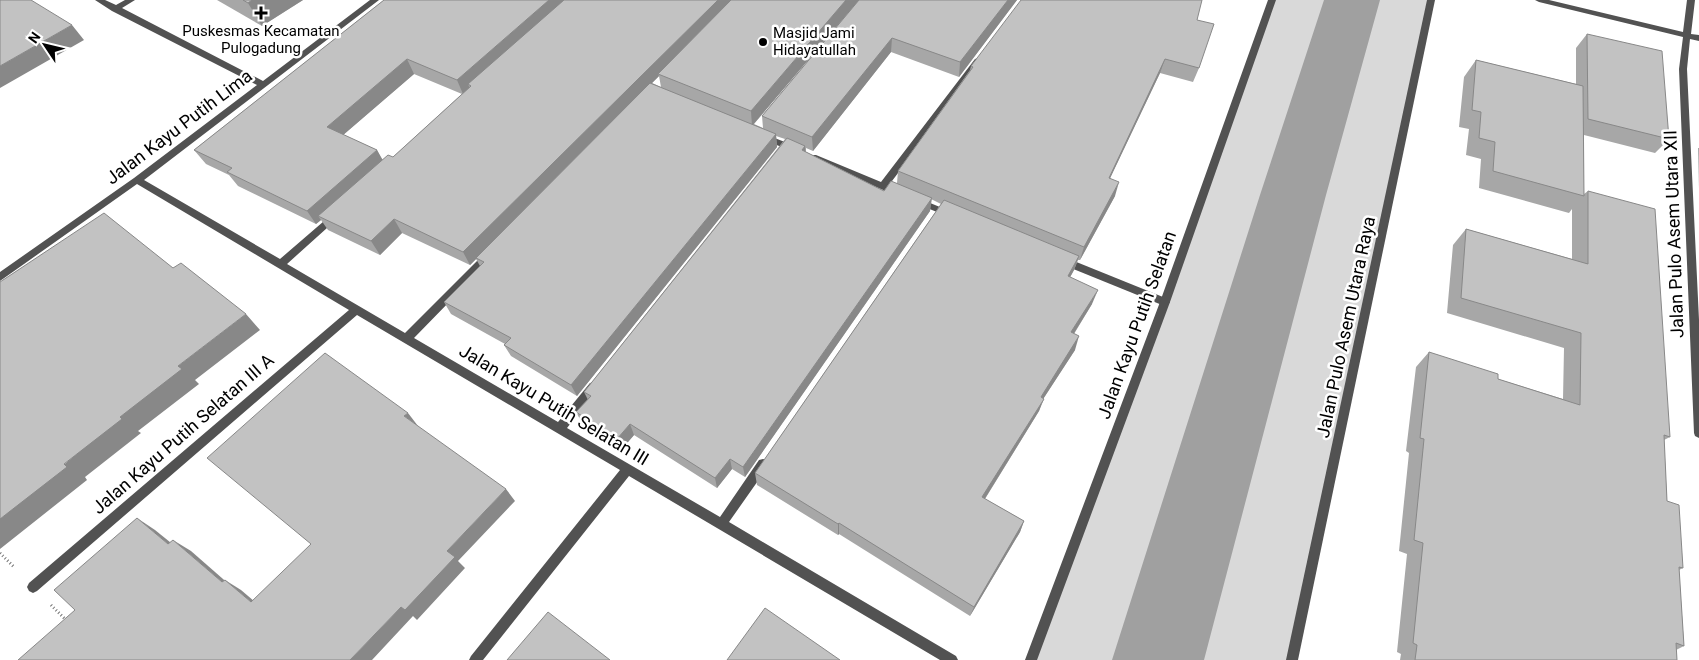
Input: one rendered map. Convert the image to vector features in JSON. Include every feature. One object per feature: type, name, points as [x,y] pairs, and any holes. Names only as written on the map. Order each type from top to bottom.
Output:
[{"type":"street","points":[[98,0],[263,84]]},
{"type":"street","points":[[115,9],[131,0]]},
{"type":"street","name":"Jalan Kayu Putih Lima","points":[[0,277],[137,180],[375,0]]},
{"type":"street","name":"Jalan Kayu Putih Selatan","points":[[1031,660],[1165,302],[1272,0]]},
{"type":"street","name":"Jalan Pulo Asem Utara Raya","points":[[1292,660],[1431,0]]},
{"type":"street","points":[[1539,0],[1699,38]]},
{"type":"street","name":"Jalan Pulo Asem Utara XII","points":[[1691,0],[1683,69],[1694,212],[1699,433]]},
{"type":"street","points":[[882,186],[985,52]]},
{"type":"street","points":[[754,133],[783,149],[882,186],[935,214],[954,216]]},
{"type":"street","name":"Jalan Kayu Putih Selatan III","points":[[137,180],[952,660]]},
{"type":"street","points":[[281,264],[340,211]]},
{"type":"street","points":[[406,338],[498,246]]},
{"type":"street","points":[[1057,258],[1165,302]]},
{"type":"street","name":"Jalan Kayu Putih Selatan III A","points":[[33,586],[357,308]]},
{"type":"street","points":[[560,428],[603,375]]},
{"type":"street","points":[[722,523],[771,451]]},
{"type":"street","points":[[475,660],[628,469]]},
{"type":"shaded area","points":[[1271,0],[1431,0],[1291,660],[1160,660],[1203,509],[1159,660],[1032,660]]},
{"type":"building","points":[[0,0],[31,0],[72,25],[0,66]]},
{"type":"building","points":[[384,0],[549,0],[457,80],[407,59],[327,127],[377,150],[307,211],[227,172],[232,168],[194,150]]},
{"type":"building","points":[[564,0],[718,0],[463,252],[394,219],[371,241],[318,216],[388,155],[393,157],[471,86],[468,84]]},
{"type":"building","points":[[731,0],[846,0],[751,111],[658,74]]},
{"type":"building","points":[[859,0],[1008,0],[960,62],[892,38],[812,137],[762,116]]},
{"type":"building","points":[[1021,0],[1202,0],[1197,20],[1214,24],[1199,68],[1165,59],[1109,178],[1119,182],[1084,247],[898,171],[973,67],[971,66]]},
{"type":"building","points":[[1587,34],[1662,51],[1669,139],[1588,119]]},
{"type":"building","points":[[1476,60],[1583,86],[1584,196],[1493,171],[1495,142],[1479,138],[1481,112],[1472,110]]},
{"type":"building","points":[[650,83],[776,134],[571,385],[504,345],[511,338],[444,302],[484,262],[476,258]]},
{"type":"building","points":[[787,138],[805,146],[802,150],[884,191],[891,181],[932,198],[743,467],[730,459],[715,478],[630,424],[617,439],[576,412],[591,396],[584,392]]},
{"type":"building","points":[[1588,191],[1655,209],[1670,437],[1664,435],[1667,501],[1679,505],[1683,568],[1679,567],[1684,646],[1676,643],[1677,660],[1415,660],[1417,645],[1413,643],[1423,543],[1414,540],[1424,439],[1420,438],[1429,352],[1498,374],[1498,379],[1580,405],[1581,333],[1461,298],[1466,229],[1588,264]]},
{"type":"building","points":[[944,200],[1079,256],[1068,276],[1098,290],[1071,332],[1079,336],[1041,397],[1044,399],[982,497],[1024,521],[974,607],[755,473]]},
{"type":"building","points":[[104,213],[173,268],[181,263],[246,314],[178,366],[182,369],[64,464],[67,467],[0,519],[0,282]]},
{"type":"building","points":[[325,353],[408,413],[404,416],[506,489],[447,551],[455,557],[405,610],[401,607],[350,660],[18,660],[75,610],[54,590],[137,518],[168,544],[173,540],[222,582],[225,580],[251,602],[311,544],[207,458]]},
{"type":"building","points":[[765,608],[840,660],[727,660]]},
{"type":"building","points":[[548,612],[610,660],[507,660]]},
{"type":"waterway","points":[[1158,660],[1293,195],[1352,0]]},
{"type":"place","name":"Puskesmas Kecamatan Pulogadung","points":[[261,13]]},
{"type":"place","name":"Masjid Jami Hidayatullah","points":[[763,42]]}]
